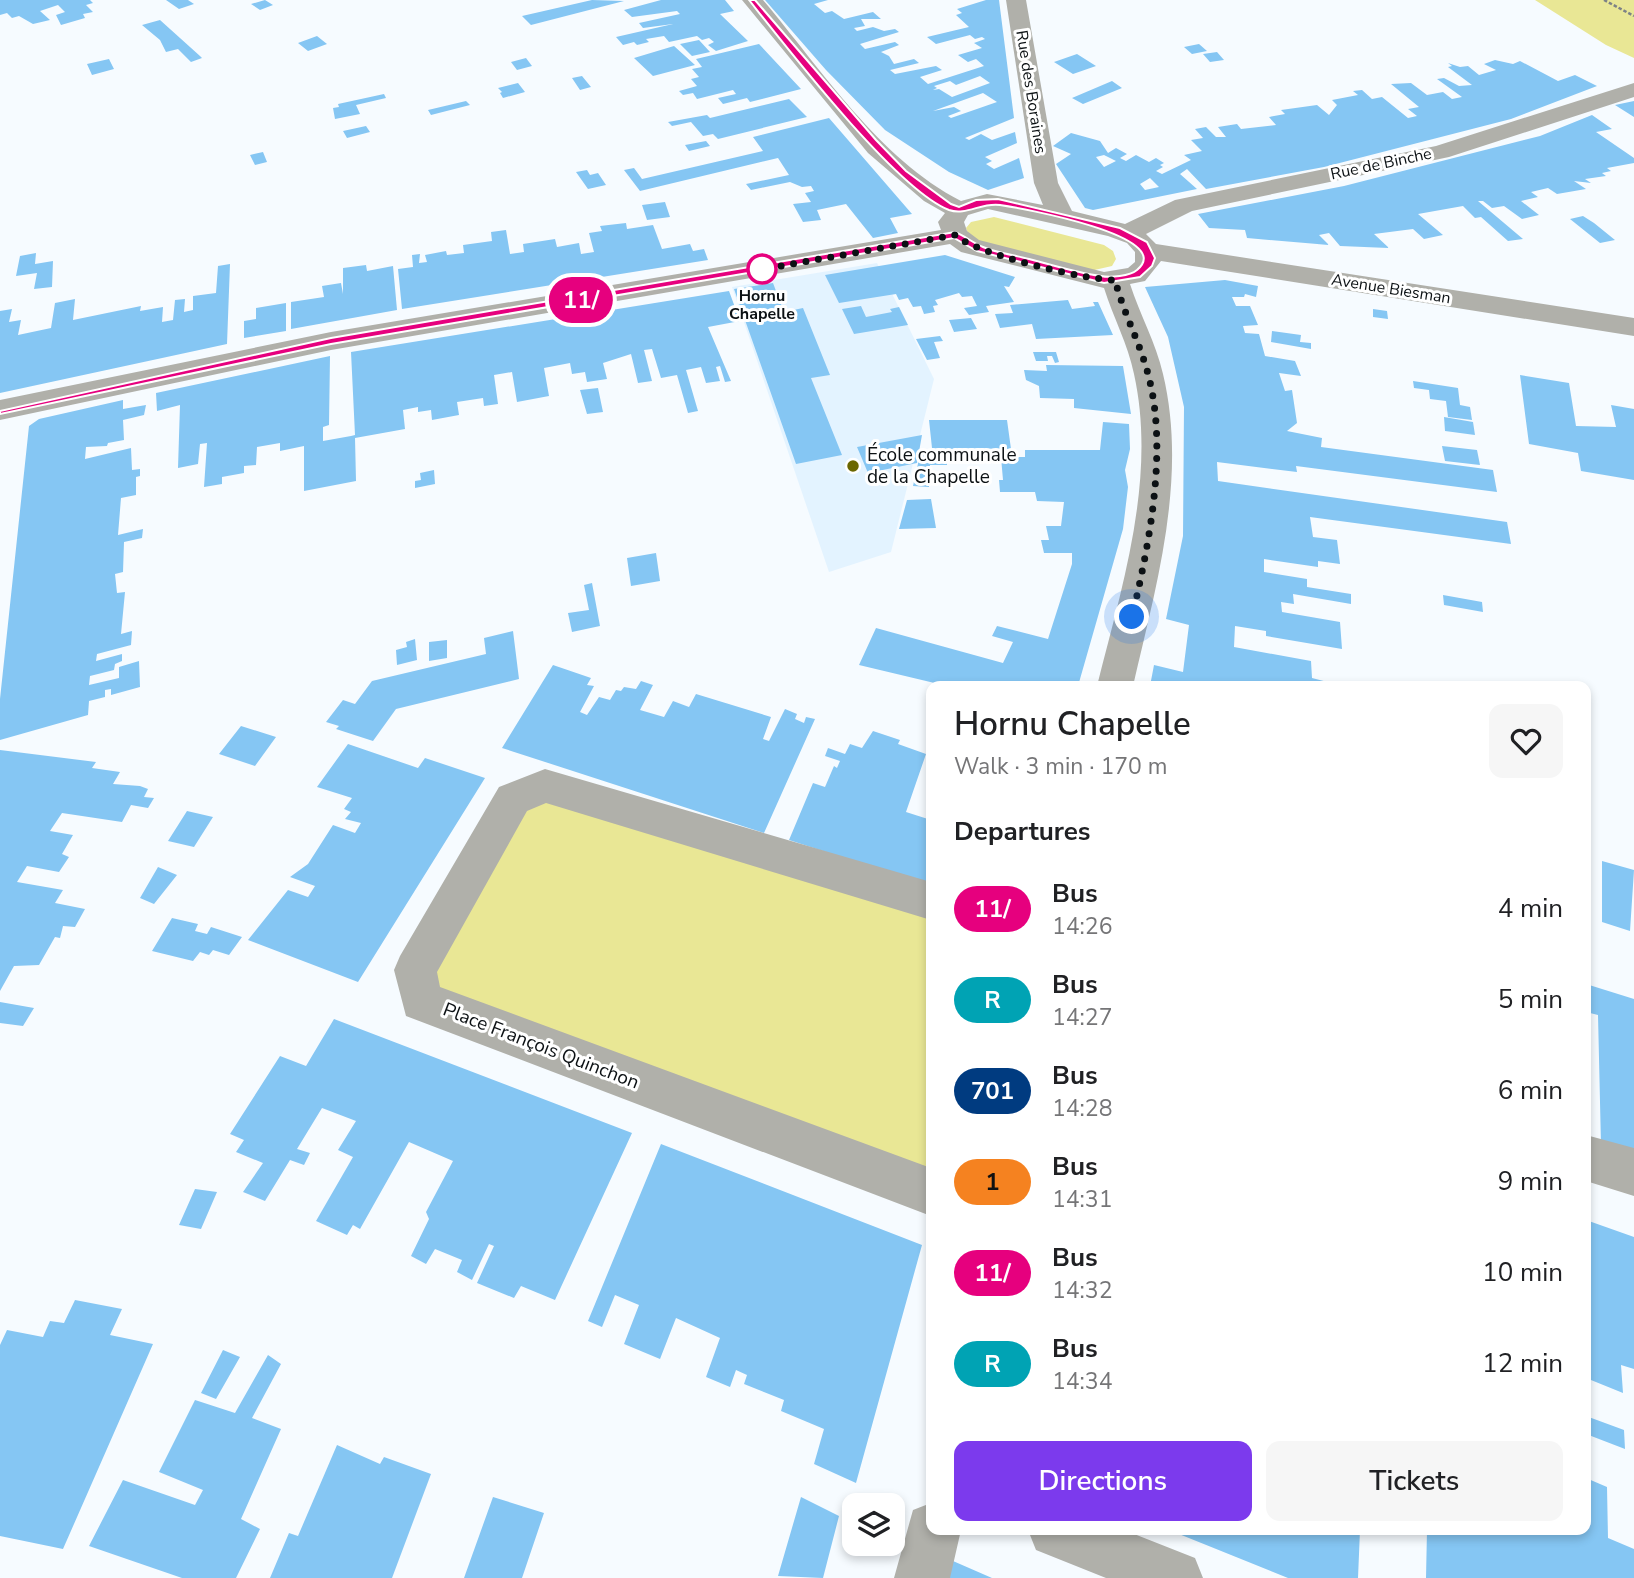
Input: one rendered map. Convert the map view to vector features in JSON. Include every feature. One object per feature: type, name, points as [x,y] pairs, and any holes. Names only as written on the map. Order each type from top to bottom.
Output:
[{"type":"street","points":[[0,411],[331,341],[957,222],[987,201],[1127,233],[1148,251],[1150,258],[1144,270],[1115,280],[1091,278],[980,249],[957,222],[948,206],[903,173],[844,111],[752,0]]},
{"type":"street","name":"Rue des Boraines","points":[[1016,0],[1046,183],[1060,216]]},
{"type":"street","name":"Rue de Binche","points":[[1127,233],[1184,205],[1441,152],[1634,90]]},
{"type":"street","points":[[1009,204],[1046,183]]},
{"type":"street","name":"Avenue Biesman","points":[[1148,251],[1634,327]]},
{"type":"street","points":[[1115,280],[1139,340],[1151,385],[1156,456],[1148,548],[1116,681]]},
{"type":"street","name":"Place François Quinchon","points":[[926,900],[545,786],[513,799],[415,970],[421,1001],[926,1190]]},
{"type":"street","points":[[1591,1159],[1634,1172]]},
{"type":"street","points":[[922,1578],[932,1535]]},
{"type":"street","points":[[1068,1535],[1175,1578]]},
{"type":"path","points":[[1604,0],[1634,16]]},
{"type":"shaded area","points":[[1535,0],[1634,0],[1634,58],[1606,45]]},
{"type":"shaded area","points":[[994,217],[1104,245],[1113,251],[1116,259],[1112,266],[1090,271],[977,242],[969,236],[966,228],[971,222]]},
{"type":"shaded area","name":"École communale de la Chapelle","points":[[877,263],[934,379],[891,552],[829,572],[732,287]]},
{"type":"shaded area","points":[[545,786],[926,900],[926,1190],[421,1001],[513,799]]},
{"type":"building","points":[[0,0],[90,0],[93,3],[86,5],[93,12],[83,14],[85,18],[61,25],[56,15],[65,12],[58,5],[40,11],[50,20],[33,24],[19,16],[12,18],[7,13],[0,15]]},
{"type":"building","points":[[166,0],[188,0],[194,4],[179,9]]},
{"type":"building","points":[[265,0],[273,5],[260,10],[251,4]]},
{"type":"building","points":[[592,0],[624,1],[531,25],[522,16]]},
{"type":"building","points":[[661,0],[725,0],[734,11],[720,14],[748,41],[716,51],[708,45],[714,42],[709,38],[702,40],[697,36],[669,42],[664,36],[646,39],[649,42],[637,45],[634,42],[623,45],[616,37],[673,24],[643,28],[639,23],[680,14],[677,11],[632,17],[624,10]]},
{"type":"building","points":[[765,0],[828,0],[814,4],[825,13],[832,11],[844,19],[873,12],[881,19],[861,19],[865,26],[854,28],[857,31],[873,27],[884,31],[895,29],[899,32],[860,44],[865,49],[895,42],[899,45],[881,52],[889,56],[894,64],[914,59],[919,63],[890,70],[895,74],[936,66],[942,70],[920,77],[928,84],[984,66],[976,59],[968,62],[958,55],[982,48],[974,43],[985,39],[982,37],[975,39],[970,35],[936,44],[927,37],[969,27],[956,15],[962,13],[957,9],[986,0],[999,0],[1014,118],[965,138],[969,140],[981,134],[992,140],[1015,132],[1017,143],[985,157],[992,161],[986,164],[994,169],[1019,158],[1024,178],[988,190],[949,172],[885,130],[826,70]],"holes":[[[980,76],[990,83],[952,97],[939,89],[933,90],[937,88],[934,86],[950,81],[956,85]],[[983,93],[997,102],[951,118],[948,116],[961,111],[954,107],[933,111]]]},
{"type":"building","points":[[160,20],[202,58],[191,62],[178,49],[166,52],[160,40],[142,25]]},
{"type":"building","points":[[317,36],[327,44],[308,51],[298,43]]},
{"type":"building","points":[[699,40],[710,52],[692,56],[680,44]]},
{"type":"building","points":[[759,44],[801,89],[750,102],[747,98],[723,104],[718,98],[736,94],[733,90],[697,99],[693,93],[683,95],[679,91],[697,86],[691,79],[699,77],[692,69],[702,67],[696,59]]},
{"type":"building","points":[[1199,44],[1207,51],[1192,54],[1184,47]]},
{"type":"building","points":[[674,46],[695,65],[653,76],[634,58]]},
{"type":"building","points":[[1217,52],[1224,60],[1210,62],[1203,54]]},
{"type":"building","points":[[1077,54],[1096,66],[1073,74],[1054,62]]},
{"type":"building","points":[[526,58],[532,66],[517,70],[511,62]]},
{"type":"building","points":[[109,59],[114,69],[92,75],[87,64]]},
{"type":"building","points":[[1495,60],[1513,64],[1520,61],[1558,81],[1575,75],[1597,86],[1511,119],[1324,167],[1206,189],[1187,169],[1180,174],[1197,189],[1093,210],[1085,208],[1056,164],[1071,154],[1053,146],[1071,133],[1100,141],[1108,153],[1116,148],[1127,154],[1120,158],[1126,161],[1136,155],[1149,162],[1156,158],[1164,163],[1160,165],[1163,167],[1156,171],[1162,174],[1191,160],[1184,155],[1202,151],[1191,140],[1203,138],[1195,129],[1206,127],[1216,137],[1226,137],[1218,127],[1237,124],[1241,129],[1276,125],[1269,117],[1285,114],[1281,110],[1317,105],[1329,115],[1337,105],[1332,100],[1358,95],[1353,91],[1362,90],[1372,99],[1382,97],[1408,118],[1417,116],[1408,109],[1419,107],[1391,84],[1411,83],[1427,95],[1443,92],[1452,99],[1462,97],[1437,79],[1444,78],[1459,86],[1472,85],[1448,67],[1452,66],[1448,63],[1460,67],[1468,66],[1479,75],[1496,70],[1484,64]],"holes":[[[1104,155],[1116,161],[1104,167],[1096,157]],[[1150,178],[1159,187],[1145,190],[1140,184]]]},
{"type":"building","points":[[582,76],[591,87],[580,90],[572,78]]},
{"type":"building","points":[[1112,81],[1122,88],[1083,104],[1072,98]]},
{"type":"building","points":[[518,83],[525,92],[503,98],[498,88]]},
{"type":"building","points":[[384,94],[386,98],[356,105],[360,114],[335,119],[333,108],[339,107],[338,104]]},
{"type":"building","points":[[789,99],[807,117],[718,139],[713,134],[703,136],[691,122],[672,126],[668,122],[707,115],[710,118]]},
{"type":"building","points":[[466,101],[470,105],[431,115],[428,110]]},
{"type":"building","points":[[1634,101],[1634,117],[1615,105]]},
{"type":"building","points":[[1592,115],[1612,129],[1596,132],[1634,158],[1634,163],[1607,168],[1611,171],[1602,173],[1606,176],[1585,179],[1591,183],[1574,181],[1586,189],[1557,194],[1548,188],[1531,192],[1538,197],[1521,201],[1539,215],[1522,219],[1504,206],[1492,208],[1483,201],[1478,201],[1523,239],[1508,241],[1481,217],[1475,218],[1463,206],[1418,214],[1443,235],[1424,239],[1413,229],[1374,234],[1389,248],[1340,246],[1329,233],[1319,235],[1329,245],[1247,238],[1245,230],[1209,228],[1198,214],[1344,186],[1540,136]]},
{"type":"building","points":[[829,118],[912,214],[890,218],[898,233],[873,238],[846,204],[817,210],[821,220],[803,222],[793,204],[811,202],[805,193],[814,191],[811,186],[802,187],[790,182],[751,190],[746,184],[789,175],[778,158],[640,191],[624,170],[634,168],[642,179],[763,151],[753,137]]},
{"type":"building","points":[[366,126],[370,132],[347,138],[343,131]]},
{"type":"building","points":[[706,141],[710,146],[689,151],[685,145]]},
{"type":"building","points":[[263,152],[267,162],[255,165],[250,155]]},
{"type":"building","points":[[587,170],[590,175],[598,173],[606,185],[588,189],[576,172]]},
{"type":"building","points":[[665,202],[670,217],[647,220],[642,205]]},
{"type":"building","points":[[1583,216],[1615,240],[1600,243],[1570,219]]},
{"type":"building","points":[[626,223],[627,229],[653,225],[662,249],[690,244],[693,251],[704,249],[708,260],[402,309],[398,269],[413,267],[412,255],[420,254],[419,263],[427,262],[425,255],[446,251],[447,255],[464,253],[463,245],[492,241],[491,232],[506,230],[510,254],[524,252],[523,244],[555,239],[557,247],[579,243],[581,254],[594,252],[589,233],[602,231],[600,226]]},
{"type":"building","points":[[36,253],[35,264],[53,261],[52,287],[34,289],[37,273],[16,276],[20,256]]},
{"type":"building","points":[[945,255],[1015,277],[1009,287],[1004,286],[1014,302],[986,306],[989,312],[969,315],[964,308],[977,306],[972,296],[962,297],[959,293],[935,300],[938,305],[933,306],[935,312],[924,314],[921,306],[913,307],[908,298],[899,300],[896,294],[839,303],[825,275]]},
{"type":"building","points":[[230,264],[227,344],[0,393],[0,311],[12,309],[9,322],[21,320],[18,335],[51,328],[55,303],[75,299],[73,320],[141,306],[140,311],[163,307],[162,322],[173,320],[175,300],[185,299],[184,312],[193,310],[193,296],[216,293],[218,266]]},
{"type":"building","points":[[366,265],[367,271],[393,266],[397,310],[291,329],[291,302],[324,297],[322,286],[341,283],[343,294],[343,268]]},
{"type":"building","points":[[1225,280],[1258,286],[1256,297],[1245,294],[1244,297],[1232,297],[1236,306],[1250,306],[1258,325],[1243,326],[1245,333],[1259,334],[1265,356],[1295,361],[1301,376],[1279,373],[1285,391],[1292,390],[1297,423],[1287,431],[1322,438],[1321,447],[1493,470],[1497,492],[1296,466],[1297,472],[1217,462],[1218,481],[1507,522],[1511,544],[1310,517],[1313,537],[1337,540],[1340,564],[1318,561],[1318,567],[1264,559],[1264,572],[1307,579],[1307,587],[1351,594],[1351,604],[1293,594],[1294,604],[1281,602],[1282,612],[1340,622],[1342,649],[1266,636],[1266,631],[1235,626],[1234,647],[1311,661],[1312,678],[1324,681],[1151,681],[1154,665],[1183,672],[1189,625],[1166,619],[1183,536],[1184,407],[1168,337],[1145,287]]},
{"type":"building","points":[[773,283],[784,312],[803,308],[830,375],[811,378],[842,455],[796,464],[734,289]]},
{"type":"building","points":[[729,291],[740,321],[708,327],[731,381],[725,382],[720,366],[716,367],[720,381],[706,383],[701,367],[686,370],[698,411],[688,413],[677,375],[661,378],[652,349],[644,350],[652,381],[638,383],[631,354],[603,363],[607,379],[587,382],[585,372],[572,374],[570,363],[544,368],[549,396],[517,402],[512,372],[494,375],[498,404],[484,406],[483,398],[457,402],[459,415],[432,420],[431,410],[418,412],[418,407],[403,410],[405,429],[355,438],[356,481],[304,491],[304,446],[280,451],[280,443],[257,447],[256,465],[244,466],[244,473],[222,477],[222,484],[204,487],[207,443],[200,444],[198,464],[178,468],[180,405],[157,411],[156,393],[330,356],[329,425],[323,427],[323,441],[351,436],[355,435],[351,352]]},
{"type":"building","points":[[1068,300],[1072,309],[1095,306],[1093,302],[1098,302],[1113,335],[1036,339],[1032,324],[1000,328],[995,314],[1013,313],[1010,305]]},
{"type":"building","points":[[286,303],[286,331],[244,338],[244,321],[256,319],[256,308]]},
{"type":"building","points":[[861,306],[866,317],[892,312],[890,309],[899,307],[908,325],[854,334],[842,309]]},
{"type":"building","points":[[1373,309],[1387,311],[1388,319],[1373,317]]},
{"type":"building","points":[[971,318],[977,329],[954,332],[949,320]]},
{"type":"building","points":[[1272,331],[1301,335],[1300,342],[1311,343],[1311,349],[1271,342]]},
{"type":"building","points":[[940,336],[943,341],[934,342],[940,358],[927,360],[916,339]]},
{"type":"building","points":[[1033,352],[1056,352],[1059,362],[1055,363],[1052,356],[1047,356],[1048,361],[1036,361]]},
{"type":"building","points":[[1046,365],[1123,366],[1131,414],[1074,408],[1074,399],[1040,398],[1039,386],[1026,380],[1024,370],[1047,371]]},
{"type":"building","points":[[1520,375],[1569,383],[1576,426],[1616,427],[1611,405],[1634,409],[1634,480],[1581,471],[1578,453],[1529,444]]},
{"type":"building","points":[[1413,381],[1458,388],[1460,405],[1470,407],[1472,420],[1448,417],[1446,401],[1430,399],[1429,390],[1414,388]]},
{"type":"building","points":[[598,388],[603,412],[587,414],[580,390]]},
{"type":"building","points":[[123,400],[123,409],[146,405],[144,415],[123,420],[124,440],[108,443],[107,446],[86,447],[85,459],[131,448],[132,470],[140,469],[140,476],[136,477],[136,495],[121,498],[118,535],[143,529],[142,538],[124,542],[123,572],[115,574],[117,593],[125,592],[121,634],[132,631],[131,645],[97,654],[96,661],[122,654],[122,661],[115,664],[114,670],[90,676],[89,685],[119,678],[119,667],[139,661],[140,687],[111,695],[111,689],[105,690],[105,697],[89,701],[88,715],[0,740],[0,699],[29,426],[39,419]]},
{"type":"building","points":[[1444,417],[1473,422],[1475,435],[1445,431]]},
{"type":"building","points":[[929,420],[1007,420],[1011,449],[958,448],[958,456],[947,456],[947,465],[930,465],[929,487],[913,486],[921,450],[947,449],[932,448]]},
{"type":"building","points":[[1103,422],[1129,424],[1130,449],[1125,470],[1128,487],[1123,529],[1079,681],[926,681],[859,665],[876,628],[1003,663],[1013,642],[992,636],[997,626],[1048,639],[1072,564],[1072,553],[1044,553],[1041,540],[1049,540],[1046,526],[1061,526],[1064,502],[1037,501],[1035,492],[1000,492],[999,480],[1003,480],[1001,457],[1025,457],[1025,450],[1100,450]]},
{"type":"building","points":[[922,435],[917,463],[868,473],[857,447]]},
{"type":"building","points":[[1442,446],[1477,450],[1480,465],[1445,461]]},
{"type":"building","points":[[434,470],[435,484],[415,488],[415,481],[421,480],[420,473]]},
{"type":"building","points":[[931,499],[936,528],[899,529],[907,500]]},
{"type":"building","points":[[656,553],[660,581],[631,586],[627,558]]},
{"type":"building","points":[[592,583],[600,626],[572,632],[568,613],[589,610],[584,585]]},
{"type":"building","points":[[1443,595],[1482,602],[1483,612],[1444,605]]},
{"type":"building","points":[[513,631],[519,679],[396,709],[373,741],[336,729],[339,726],[326,722],[343,700],[355,704],[372,681],[486,654],[484,638]]},
{"type":"building","points":[[415,639],[417,660],[397,665],[396,650],[407,647],[406,642]]},
{"type":"building","points":[[447,640],[447,658],[429,661],[429,642]]},
{"type":"building","points":[[553,665],[591,678],[587,685],[594,686],[580,712],[587,715],[599,697],[610,700],[616,690],[621,691],[624,687],[636,689],[641,681],[653,685],[640,710],[664,717],[673,701],[689,707],[696,694],[771,717],[763,739],[769,741],[785,709],[797,714],[795,719],[804,723],[806,717],[815,719],[764,833],[502,748]]},
{"type":"building","points":[[241,726],[276,737],[255,766],[219,754]]},
{"type":"building","points":[[873,731],[900,740],[898,744],[926,754],[906,812],[926,818],[926,884],[789,840],[813,783],[825,787],[834,766],[837,768],[840,761],[825,756],[828,748],[845,754],[850,744],[862,748]]},
{"type":"building","points":[[348,744],[418,768],[425,758],[485,778],[358,982],[248,940],[288,890],[308,897],[315,886],[290,877],[308,864],[333,825],[355,833],[361,823],[345,819],[351,812],[344,809],[352,798],[317,787]]},
{"type":"building","points":[[0,750],[96,762],[92,768],[120,772],[113,784],[140,786],[148,789],[144,797],[154,798],[148,808],[131,805],[122,822],[62,813],[50,831],[73,835],[62,854],[69,857],[59,872],[27,866],[17,882],[63,890],[55,903],[85,909],[75,927],[63,926],[60,938],[55,937],[39,965],[14,966],[0,991]]},
{"type":"building","points":[[187,811],[213,817],[194,847],[168,841]]},
{"type":"building","points":[[1602,861],[1634,870],[1630,931],[1602,922]]},
{"type":"building","points":[[158,867],[177,875],[154,904],[140,898]]},
{"type":"building","points":[[172,918],[198,924],[195,931],[207,934],[211,927],[242,937],[229,955],[213,950],[209,955],[200,952],[193,961],[152,951]]},
{"type":"building","points":[[1591,986],[1634,999],[1634,1155],[1601,1145],[1598,1015],[1591,1013]]},
{"type":"building","points":[[0,1002],[34,1008],[23,1026],[0,1023]]},
{"type":"building","points":[[334,1019],[632,1133],[555,1300],[521,1286],[514,1298],[477,1283],[494,1246],[489,1244],[472,1280],[457,1272],[462,1260],[435,1249],[426,1264],[411,1256],[429,1219],[426,1212],[453,1161],[409,1142],[360,1229],[353,1225],[347,1235],[316,1221],[353,1157],[338,1150],[356,1121],[322,1108],[297,1149],[310,1153],[304,1165],[290,1160],[265,1201],[243,1192],[263,1163],[236,1152],[244,1140],[230,1134],[280,1056],[306,1066]]},
{"type":"building","points":[[661,1144],[922,1245],[856,1483],[814,1464],[824,1429],[781,1411],[784,1400],[744,1384],[747,1375],[736,1370],[730,1387],[706,1377],[720,1338],[676,1318],[660,1359],[624,1344],[639,1305],[615,1295],[602,1327],[588,1321]]},
{"type":"building","points":[[195,1189],[217,1192],[201,1229],[179,1225]]},
{"type":"building","points":[[1591,1222],[1634,1237],[1634,1369],[1621,1365],[1623,1393],[1591,1380]]},
{"type":"building","points":[[75,1300],[122,1309],[110,1335],[153,1344],[63,1549],[0,1536],[0,1345],[7,1330],[43,1337],[50,1321],[64,1323]]},
{"type":"building","points":[[223,1350],[240,1357],[216,1399],[201,1393]]},
{"type":"building","points":[[268,1355],[281,1364],[252,1418],[281,1429],[241,1519],[260,1529],[236,1578],[182,1578],[89,1546],[123,1480],[195,1505],[203,1490],[159,1472],[195,1400],[235,1413]]},
{"type":"building","points":[[1591,1418],[1624,1430],[1625,1449],[1591,1436]]},
{"type":"building","points":[[337,1445],[380,1464],[384,1457],[431,1474],[392,1578],[270,1578],[289,1533],[298,1536]]},
{"type":"building","points":[[1591,1480],[1607,1487],[1608,1538],[1634,1549],[1634,1578],[1426,1578],[1427,1535],[1591,1535]]},
{"type":"building","points":[[493,1497],[544,1513],[522,1578],[464,1578]]},
{"type":"building","points":[[801,1497],[839,1516],[823,1578],[778,1576]]},
{"type":"building","points":[[1181,1535],[1360,1535],[1358,1578],[1288,1578]]},
{"type":"building","points":[[953,1561],[992,1578],[949,1578]]},
{"type":"bus line","name":"11/","points":[[0,411],[254,355],[955,235],[970,246],[1091,278],[1127,279],[1144,270],[1150,258],[1148,251],[1144,244],[1127,233],[998,202],[976,203],[959,210],[948,206],[903,173],[873,142],[752,0]]},
{"type":"place","name":"Hornu Chapelle","points":[[762,269]]},
{"type":"place","name":"École communale de la Chapelle","points":[[853,466]]},
{"type":"route","points":[[762,269],[753,271],[955,235],[961,241],[980,249],[1091,278],[1115,280],[1139,340],[1151,385],[1155,419],[1156,456],[1148,548],[1132,617]]}]
